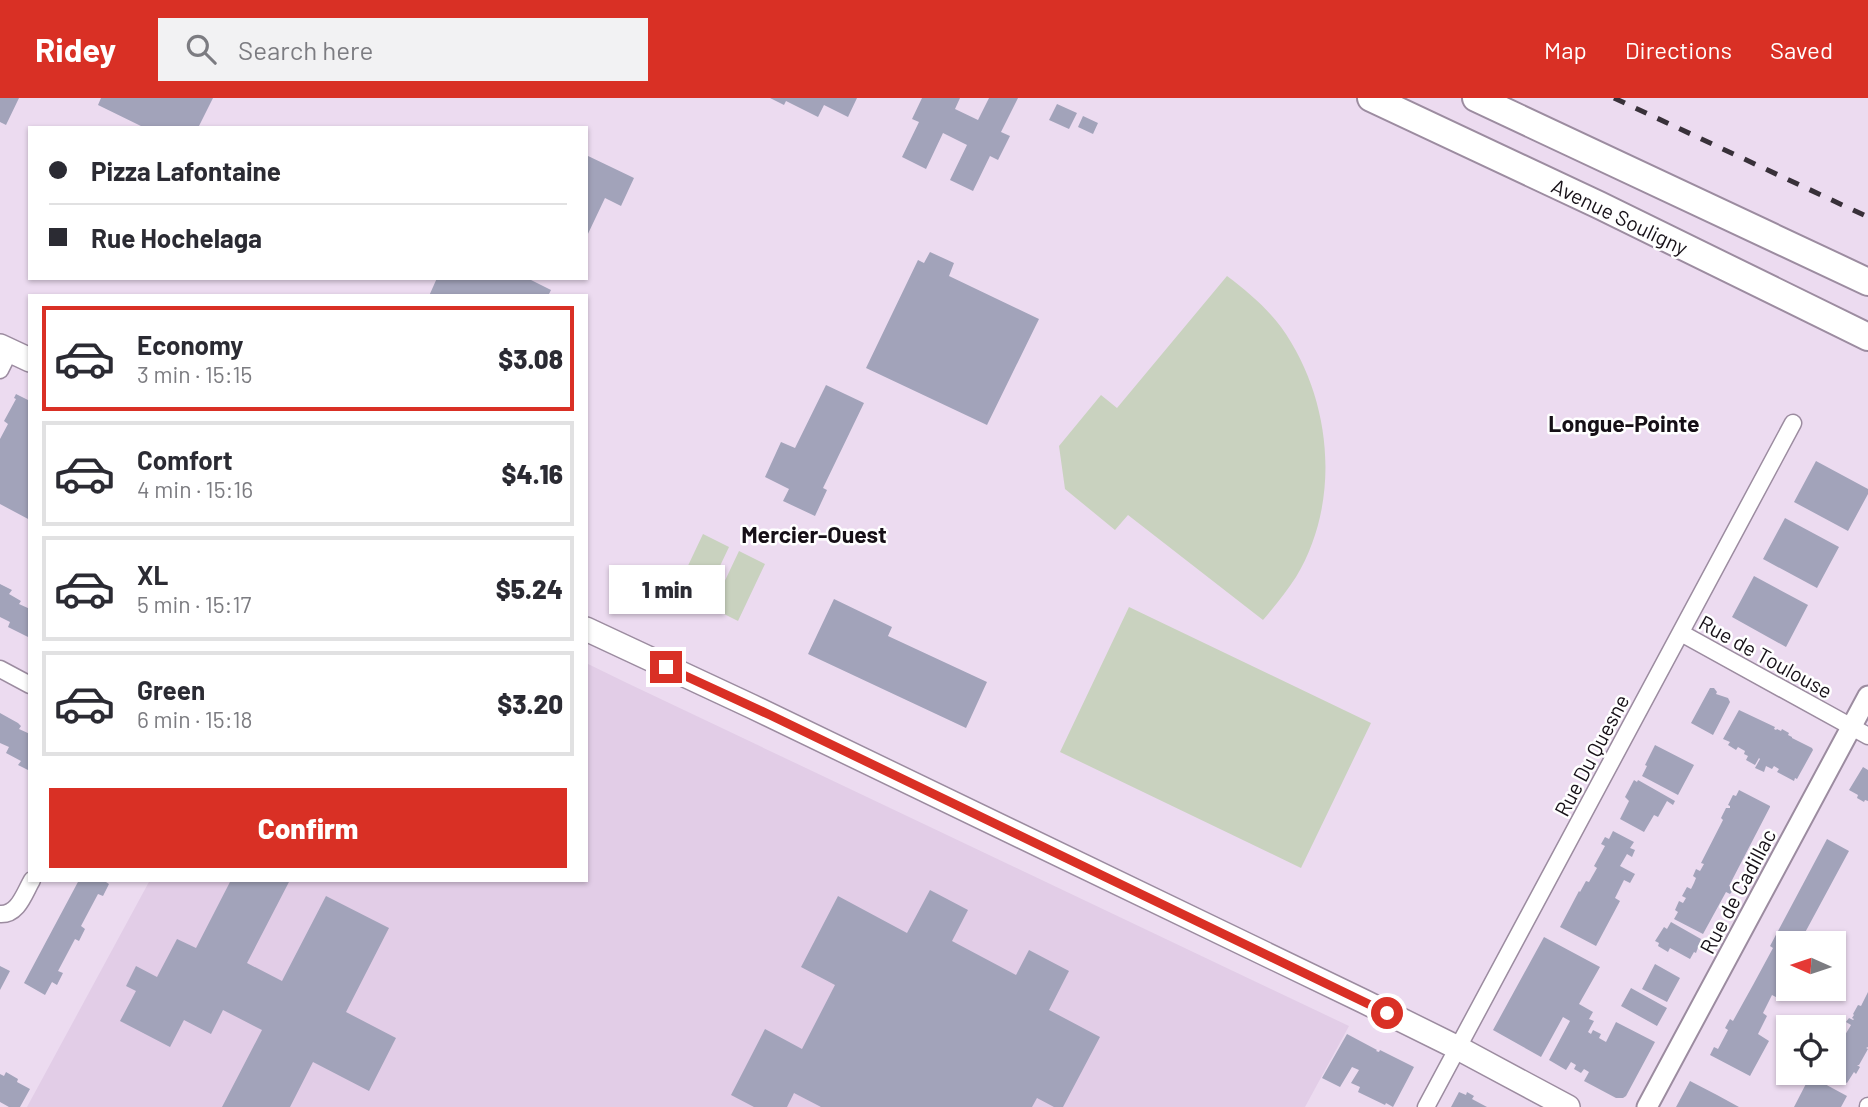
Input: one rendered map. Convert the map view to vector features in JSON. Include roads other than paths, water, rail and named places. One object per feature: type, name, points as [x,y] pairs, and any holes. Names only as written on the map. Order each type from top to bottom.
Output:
[{"type":"highway","name":"Avenue Souligny","points":[[1371,98],[1599,205],[1868,337]]},
{"type":"highway","points":[[1476,98],[1868,282]]},
{"type":"main road","points":[[588,630],[783,721],[1458,1048],[1568,1107]]},
{"type":"street","name":"Rue Du Quesne","points":[[1426,1107],[1793,423]]},
{"type":"street","name":"Rue de Toulouse","points":[[1681,633],[1860,732]]},
{"type":"street","points":[[0,669],[28,684]]},
{"type":"street","name":"Rue de Cadillac","points":[[1647,1107],[1860,732],[1868,696]]},
{"type":"street","points":[[0,914],[14,910],[31,882]]},
{"type":"railway","points":[[1614,98],[1868,217]]},
{"type":"district","name":"Longue-Pointe","points":[[1624,423]]},
{"type":"district","name":"Mercier-Ouest","points":[[814,534]]}]
